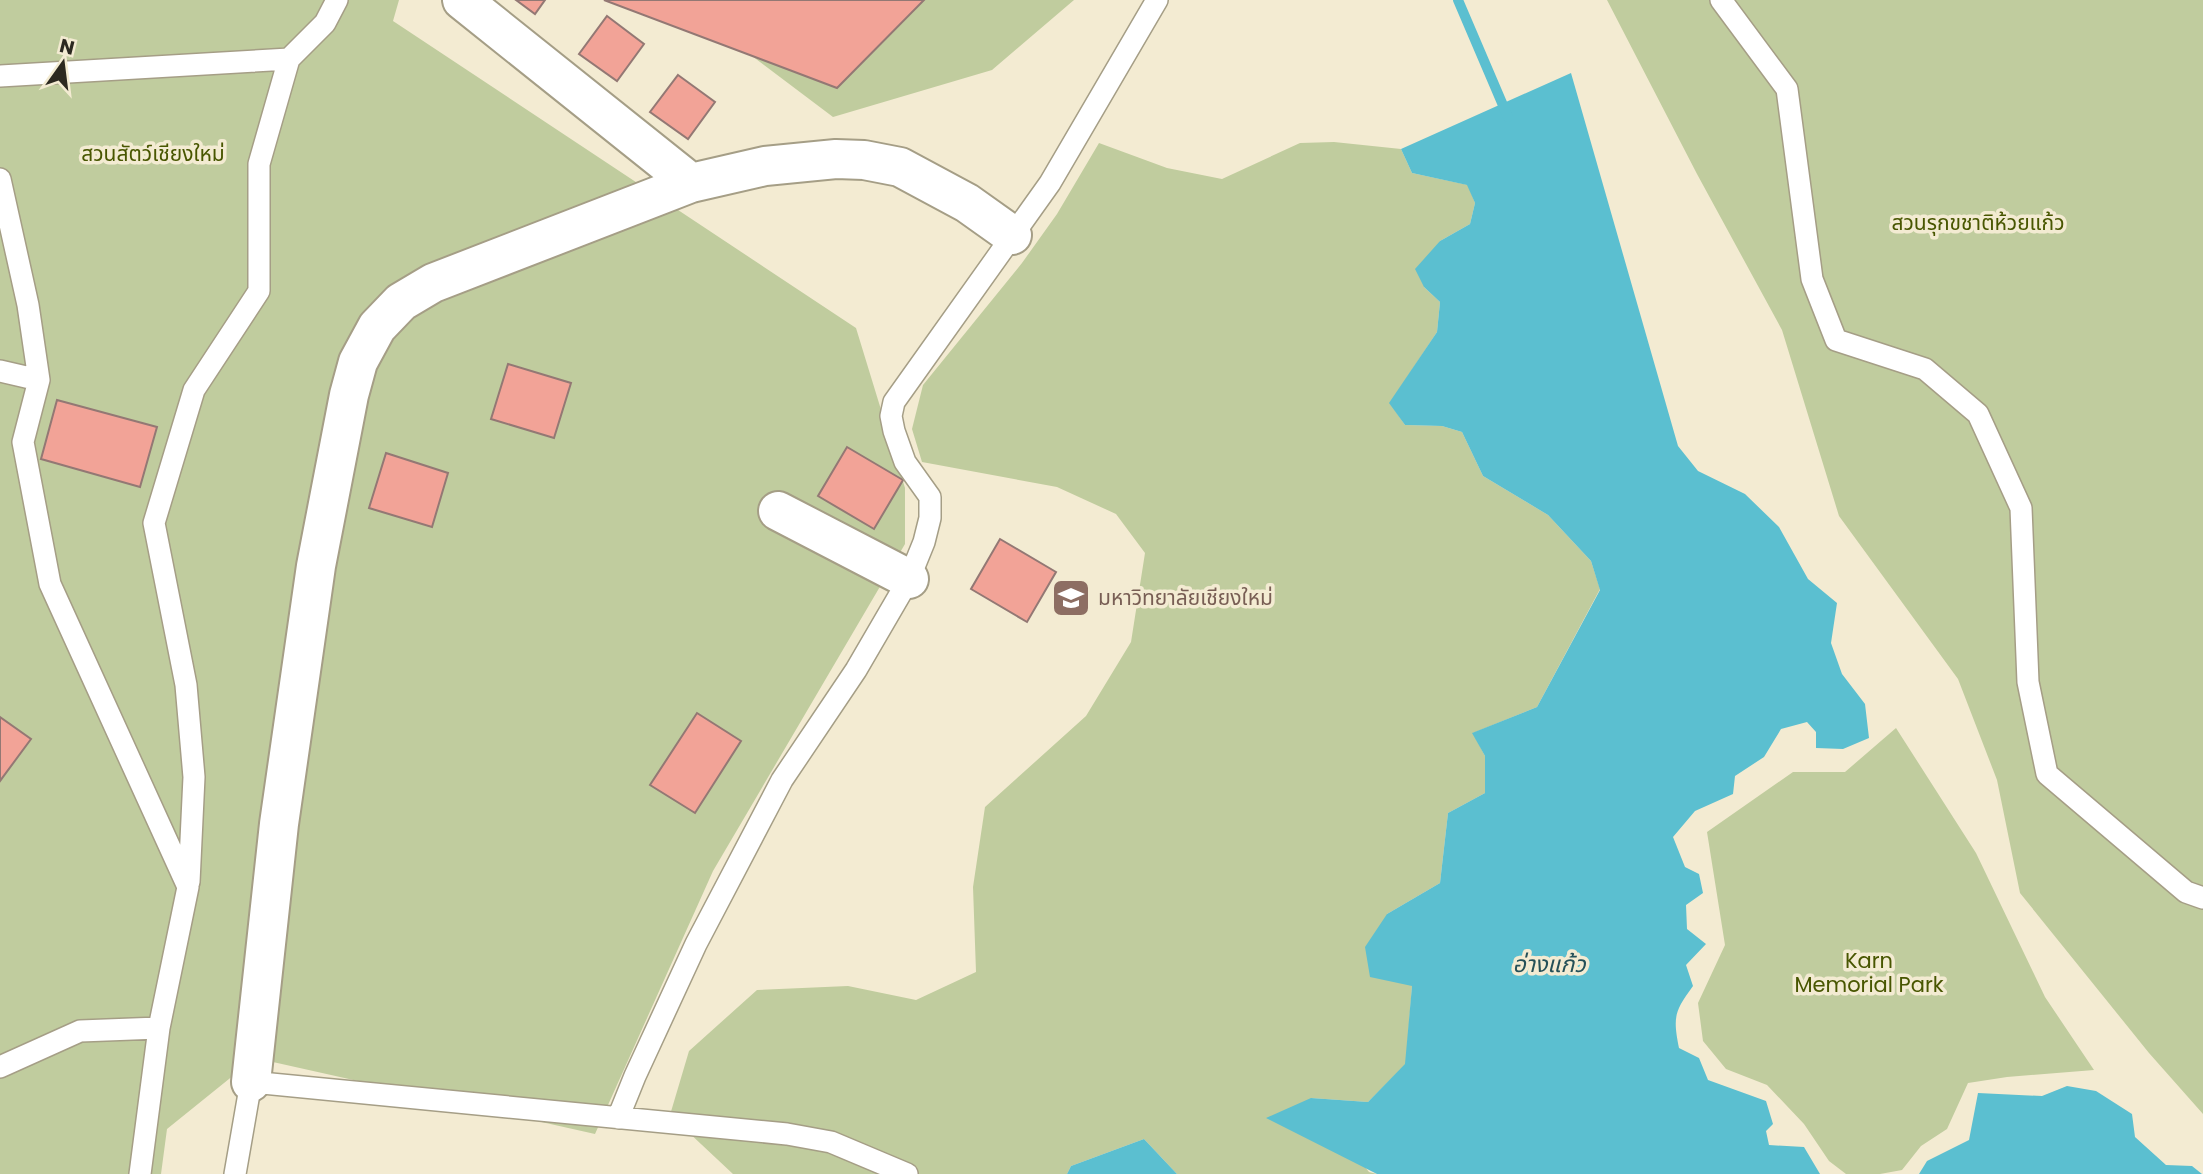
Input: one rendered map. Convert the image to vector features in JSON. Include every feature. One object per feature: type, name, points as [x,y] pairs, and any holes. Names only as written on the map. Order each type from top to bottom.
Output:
[{"type":"street","points":[[462,0],[691,183]]},
{"type":"street","points":[[251,1082],[279,824],[316,566],[349,395],[358,362],[377,327],[401,302],[433,283],[691,183],[765,166],[836,159],[864,160],[900,167],[967,203],[1012,235]]},
{"type":"street","points":[[778,511],[909,579]]},
{"type":"lane","points":[[140,1174],[159,1028],[188,887],[194,777],[186,685],[155,523],[194,390],[259,291],[260,164],[289,59],[325,23],[337,0]]},
{"type":"lane","points":[[618,1118],[696,944],[782,780],[856,670],[909,579],[924,542],[930,518],[930,497],[905,462],[891,416],[894,402],[1050,183],[1157,0]]},
{"type":"lane","points":[[1721,0],[1787,89],[1812,279],[1836,340],[1925,369],[1978,415],[2021,508],[2028,682],[2047,774],[2186,892],[2203,898]]},
{"type":"lane","points":[[0,76],[289,59]]},
{"type":"lane","points":[[0,179],[28,305],[39,380],[23,442],[50,584],[188,887]]},
{"type":"lane","points":[[0,370],[39,380]]},
{"type":"lane","points":[[0,1067],[80,1031],[159,1028]]},
{"type":"lane","points":[[236,1174],[251,1082],[787,1134],[831,1142],[907,1174]]},
{"type":"green space","name":"สวนสัตว์เชียงใหม่","points":[[0,0],[399,0],[393,21],[856,328],[905,488],[905,544],[713,871],[595,1134],[255,1058],[167,1129],[161,1174],[0,1174]]},
{"type":"green space","points":[[678,0],[1074,0],[992,70],[833,117]]},
{"type":"green space","name":"สวนรุกขชาติห้วยแก้ว","points":[[1607,0],[2203,0],[2203,1114],[2149,1053],[2020,893],[1997,780],[1958,679],[1839,516],[1782,330]]},
{"type":"green space","points":[[1334,142],[1401,149],[1412,173],[1468,185],[1475,203],[1470,224],[1440,241],[1424,287],[1440,302],[1437,332],[1390,403],[1405,425],[1442,426],[1462,432],[1483,476],[1548,515],[1591,561],[1600,589],[1537,707],[1473,733],[1485,756],[1485,793],[1448,813],[1440,883],[1387,914],[1412,986],[1406,1064],[1368,1102],[1311,1098],[1369,1172],[1377,1174],[1177,1174],[1144,1139],[1071,1166],[1067,1174],[733,1174],[670,1115],[689,1051],[757,990],[848,986],[916,1000],[976,972],[973,887],[985,807],[1086,716],[1131,642],[1145,553],[1116,514],[1057,487],[922,462],[912,429],[923,385],[1022,263],[1057,214],[1099,143],[1167,168],[1222,179],[1300,143]]},
{"type":"green space","name":"Karn Memorial Park","points":[[1896,728],[1976,853],[2045,997],[2094,1070],[1968,1083],[1947,1129],[1921,1146],[1902,1170],[1880,1174],[1846,1174],[1829,1161],[1804,1124],[1767,1085],[1726,1069],[1703,1041],[1698,1003],[1725,945],[1707,832],[1793,772],[1845,772]]},
{"type":"water","name":"อ่างแก้ว","points":[[1571,73],[1678,446],[1698,471],[1745,494],[1779,527],[1808,579],[1837,603],[1831,643],[1842,674],[1865,704],[1869,738],[1843,749],[1816,748],[1816,732],[1807,722],[1781,729],[1764,757],[1735,776],[1733,794],[1695,811],[1673,837],[1685,867],[1699,874],[1703,893],[1686,905],[1687,929],[1706,944],[1686,965],[1693,986],[1677,1015],[1679,1048],[1699,1058],[1708,1080],[1766,1101],[1773,1124],[1766,1131],[1769,1145],[1804,1147],[1820,1174],[1377,1174],[1266,1118],[1311,1098],[1368,1102],[1405,1064],[1412,986],[1370,977],[1365,947],[1387,914],[1440,883],[1448,813],[1485,793],[1485,756],[1472,733],[1537,707],[1600,590],[1591,561],[1548,515],[1483,476],[1462,432],[1442,426],[1405,425],[1389,403],[1437,332],[1440,302],[1424,287],[1415,269],[1440,241],[1470,224],[1475,203],[1467,185],[1412,173],[1401,149]]},
{"type":"water","points":[[2067,1086],[2096,1091],[2132,1114],[2135,1137],[2166,1165],[2192,1166],[2202,1174],[1919,1174],[1927,1161],[1969,1140],[1978,1093],[2042,1096]]},
{"type":"water","points":[[1144,1139],[1177,1174],[1067,1174],[1071,1166]]},
{"type":"building","points":[[516,0],[545,0],[535,14]]},
{"type":"building","points":[[604,0],[924,0],[837,88]]},
{"type":"building","points":[[607,16],[644,44],[617,81],[579,54]]},
{"type":"building","points":[[678,75],[715,102],[688,139],[650,112]]},
{"type":"building","points":[[508,364],[571,383],[554,438],[491,419]]},
{"type":"building","points":[[57,400],[157,427],[140,487],[41,459]]},
{"type":"building","points":[[847,447],[903,480],[874,529],[818,496]]},
{"type":"building","points":[[386,453],[448,473],[432,527],[369,508]]},
{"type":"building","points":[[1000,539],[1056,572],[1027,622],[971,589]]},
{"type":"building","points":[[697,713],[741,741],[695,813],[650,785]]},
{"type":"building","points":[[0,717],[31,739],[0,781]]},
{"type":"waterway","points":[[1458,0],[1508,117]]},
{"type":"place","name":"มหาวิทยาลัยเชียงใหม่","points":[[1071,598]]}]
